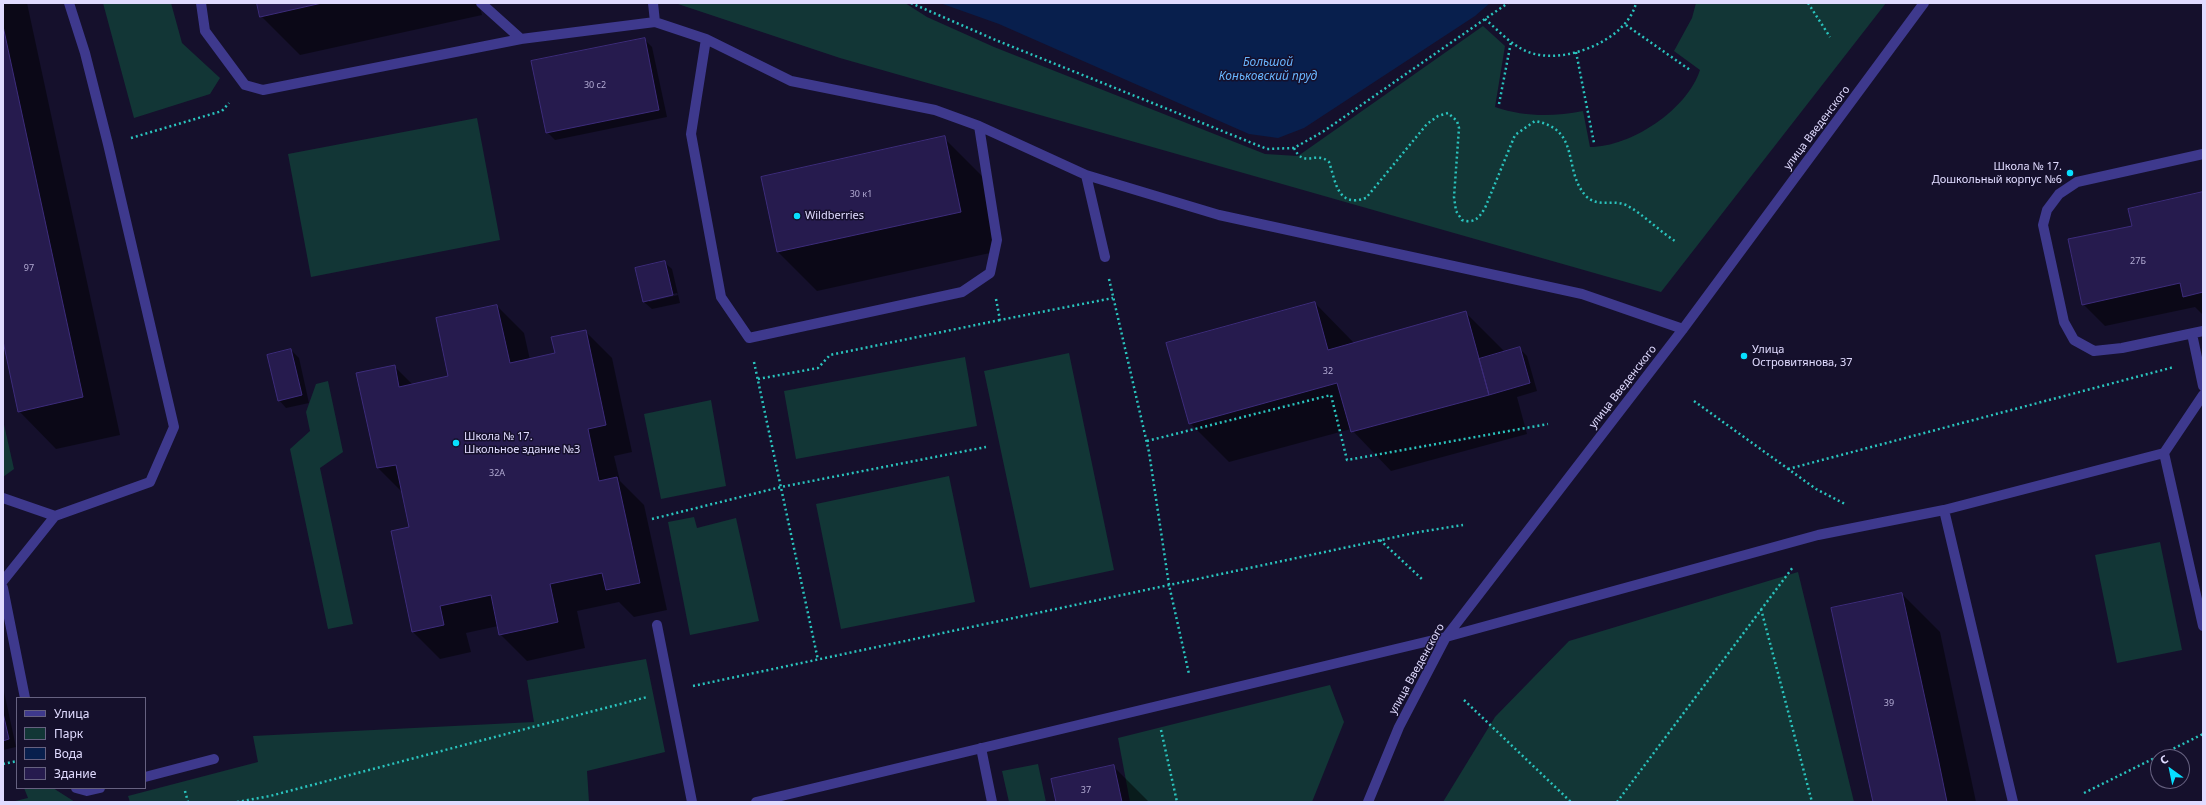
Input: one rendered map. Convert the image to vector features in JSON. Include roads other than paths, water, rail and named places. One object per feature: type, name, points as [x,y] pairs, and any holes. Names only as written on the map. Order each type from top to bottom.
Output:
[{"type":"street","points":[[3,581],[55,516],[150,482],[174,427],[108,144],[69,3]]},
{"type":"street","points":[[201,3],[205,31],[245,85],[263,90],[521,39],[655,22],[706,39],[791,81],[935,110],[978,126],[1086,175],[1219,215],[1582,294],[1683,329]]},
{"type":"street","points":[[481,3],[521,39]]},
{"type":"street","points":[[653,3],[655,22]]},
{"type":"street","name":"улица Введенского","points":[[1368,802],[1399,727],[1446,637],[1683,329],[1924,3]]},
{"type":"street","points":[[706,39],[691,134],[721,298],[749,338],[962,292],[990,273],[997,240],[978,126]]},
{"type":"street","points":[[2203,154],[2077,182],[2059,194],[2048,210],[2043,225],[2064,322],[2074,340],[2094,351],[2122,348],[2203,331]]},
{"type":"street","points":[[1086,175],[1105,257]]},
{"type":"street","points":[[2192,334],[2203,386]]},
{"type":"street","points":[[756,802],[1446,637],[1818,535],[1944,510],[2164,453],[2203,395]]},
{"type":"street","points":[[2164,453],[2203,626]]},
{"type":"street","points":[[3,498],[55,516]]},
{"type":"street","points":[[1944,510],[2014,802]]},
{"type":"street","points":[[3,588],[25,697]]},
{"type":"street","points":[[657,625],[692,802]]},
{"type":"street","points":[[981,748],[992,802]]},
{"type":"street","points":[[146,777],[214,759]]},
{"type":"street","points":[[80,789],[87,791],[96,789]]},
{"type":"water","name":"Большой Коньковский пруд","points":[[940,3],[1490,3],[1475,16],[1304,128],[1278,138],[1249,134],[999,24]]},
{"type":"place","name":"Школа № 17. Дошкольный корпус №6","points":[[2070,173]]},
{"type":"place","name":"Wildberries","points":[[797,216]]},
{"type":"place","name":"Улица Островитянова, 37","points":[[1744,356]]},
{"type":"place","name":"Школа № 17. Школьное здание №3","points":[[456,443]]}]
